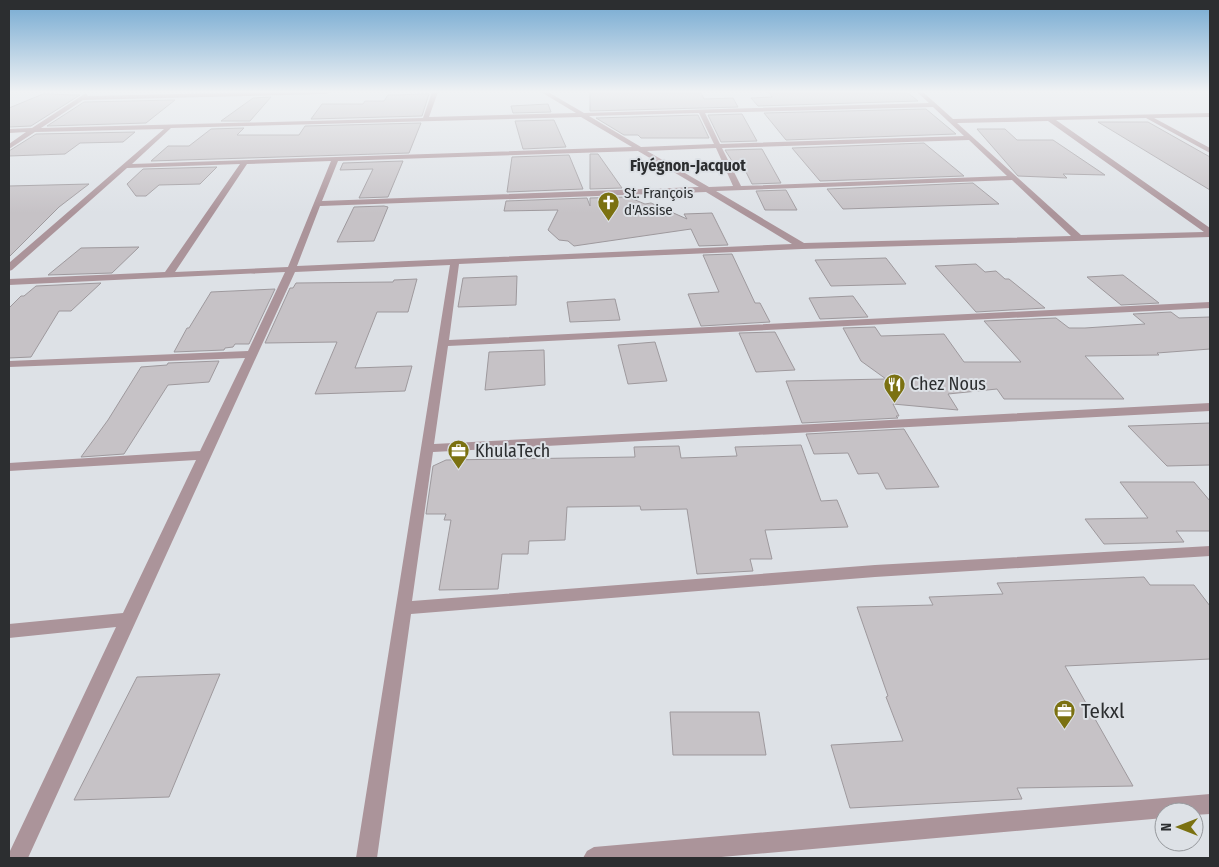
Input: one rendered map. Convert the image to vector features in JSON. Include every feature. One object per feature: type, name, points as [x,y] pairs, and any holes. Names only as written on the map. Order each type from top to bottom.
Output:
[{"type":"street","points":[[9,147],[32,132]]},
{"type":"street","points":[[9,268],[163,132]]},
{"type":"street","points":[[611,132],[802,246]]},
{"type":"street","points":[[712,132],[738,188]]},
{"type":"street","points":[[964,132],[1078,237]]},
{"type":"street","points":[[1068,132],[1210,233]]},
{"type":"street","points":[[1176,132],[1210,151]]},
{"type":"street","points":[[124,166],[970,138]]},
{"type":"street","points":[[18,858],[253,354],[291,270],[335,159]]},
{"type":"street","points":[[168,275],[245,162]]},
{"type":"street","points":[[316,204],[1014,178]]},
{"type":"street","points":[[9,282],[802,246],[1210,233]]},
{"type":"street","points":[[366,858],[455,262]]},
{"type":"street","points":[[443,343],[1210,305]]},
{"type":"street","points":[[9,364],[253,354]]},
{"type":"street","points":[[427,448],[1210,407]]},
{"type":"street","points":[[9,467],[205,455]]},
{"type":"street","points":[[403,608],[875,571],[1210,552]]},
{"type":"street","points":[[9,631],[129,619]]},
{"type":"street","points":[[594,858],[722,853],[1210,804]]},
{"type":"building","points":[[134,132],[123,142],[80,143],[65,154],[9,156],[9,151],[36,134]]},
{"type":"building","points":[[207,132],[240,132],[237,135],[299,135],[301,132],[417,132],[409,153],[151,161],[168,146],[189,146]]},
{"type":"building","points":[[518,132],[560,132],[566,147],[523,149]]},
{"type":"building","points":[[620,132],[706,132],[709,138],[641,138],[638,135],[624,135]]},
{"type":"building","points":[[716,132],[752,132],[757,141],[721,142]]},
{"type":"building","points":[[780,132],[954,132],[956,134],[786,140]]},
{"type":"building","points":[[980,132],[1009,132],[1017,140],[1053,140],[1105,175],[1063,174],[1067,178],[1018,176]]},
{"type":"building","points":[[1115,132],[1167,132],[1210,157],[1210,190]]},
{"type":"building","points":[[924,143],[964,176],[820,181],[792,148]]},
{"type":"building","points":[[762,149],[781,183],[752,184],[742,164],[734,164],[725,150]]},
{"type":"building","points":[[590,154],[598,154],[622,188],[590,189]]},
{"type":"building","points":[[569,155],[583,189],[507,192],[512,157]]},
{"type":"building","points":[[403,161],[388,197],[359,198],[373,169],[340,170],[343,163]]},
{"type":"building","points":[[217,167],[200,184],[159,185],[146,196],[136,196],[127,184],[143,169]]},
{"type":"building","points":[[973,183],[999,204],[843,209],[827,189]]},
{"type":"building","points":[[89,184],[59,207],[9,257],[9,186]]},
{"type":"building","points":[[786,190],[797,210],[765,210],[756,191]]},
{"type":"building","name":"St. François d'Assise","points":[[628,197],[645,204],[651,203],[687,219],[684,214],[712,213],[728,245],[699,246],[691,229],[574,246],[568,241],[559,240],[548,230],[558,210],[504,211],[506,201],[587,198],[590,206],[590,198]]},
{"type":"building","points":[[354,207],[388,207],[374,241],[337,242]]},
{"type":"building","points":[[139,247],[112,273],[48,275],[81,248]]},
{"type":"building","points":[[732,254],[755,303],[760,303],[770,322],[701,326],[688,294],[719,292],[703,255]]},
{"type":"building","points":[[886,258],[906,284],[831,286],[815,260]]},
{"type":"building","points":[[976,264],[985,272],[996,271],[1005,279],[1009,279],[1045,308],[976,312],[935,266]]},
{"type":"building","points":[[1123,275],[1159,303],[1121,305],[1087,277]]},
{"type":"building","points":[[517,276],[516,305],[458,307],[463,278]]},
{"type":"building","points":[[417,279],[408,312],[377,312],[355,368],[412,366],[405,391],[315,394],[337,342],[265,343],[290,288],[293,288],[296,283],[393,282],[394,280]]},
{"type":"building","points":[[101,283],[71,311],[59,311],[31,357],[9,358],[9,308],[21,296],[24,296],[36,286]]},
{"type":"building","points":[[275,289],[249,344],[235,344],[233,347],[225,348],[224,350],[174,352],[187,328],[189,328],[211,292]]},
{"type":"building","points":[[853,296],[868,317],[820,319],[809,298]]},
{"type":"building","points":[[615,299],[620,320],[570,322],[567,302]]},
{"type":"building","points":[[1171,312],[1179,318],[1210,317],[1210,349],[1157,353],[1159,355],[1085,356],[1124,399],[1004,399],[997,389],[948,394],[958,410],[893,404],[899,416],[896,416],[898,418],[802,423],[786,381],[886,379],[861,361],[843,328],[875,327],[881,336],[944,334],[964,362],[1021,362],[984,321],[1056,318],[1069,328],[1085,328],[1145,324],[1133,314]]},
{"type":"building","points":[[775,332],[795,370],[756,372],[739,333]]},
{"type":"building","points":[[655,342],[667,381],[628,384],[618,345]]},
{"type":"building","points":[[544,350],[545,385],[485,390],[489,352]]},
{"type":"building","points":[[219,361],[209,382],[168,385],[124,454],[81,457],[108,420],[141,367],[167,365],[168,363]]},
{"type":"building","points":[[1210,423],[1210,465],[1167,466],[1128,426]]},
{"type":"building","points":[[904,429],[939,487],[886,489],[878,473],[858,474],[848,453],[814,454],[806,434]]},
{"type":"building","points":[[801,445],[821,501],[837,500],[848,527],[765,530],[772,559],[750,559],[753,571],[697,574],[687,509],[641,510],[640,506],[567,507],[565,540],[529,541],[528,554],[502,554],[498,589],[439,590],[451,520],[444,520],[446,514],[426,514],[433,466],[446,460],[635,457],[634,447],[679,446],[681,458],[737,456],[735,447]]},
{"type":"building","points":[[1120,482],[1194,482],[1210,501],[1210,531],[1176,531],[1184,542],[1104,544],[1085,519],[1148,518]]},
{"type":"building","points":[[1144,577],[1150,585],[1194,585],[1210,606],[1210,659],[1065,666],[1133,786],[1017,788],[1022,799],[850,808],[831,745],[903,741],[886,697],[888,696],[857,607],[933,605],[929,597],[1003,594],[997,583]]},
{"type":"building","points":[[220,674],[169,797],[74,800],[137,677]]},
{"type":"building","points":[[670,712],[759,712],[766,755],[673,755]]},
{"type":"place","name":"St. François d'Assise","points":[[608,221]]},
{"type":"place","name":"Chez Nous","points":[[894,403]]},
{"type":"place","name":"KhulaTech","points":[[459,470]]},
{"type":"place","name":"Tekxl","points":[[1065,730]]},
{"type":"district","name":"Fiyégnon-Jacquot","points":[[688,165]]}]
